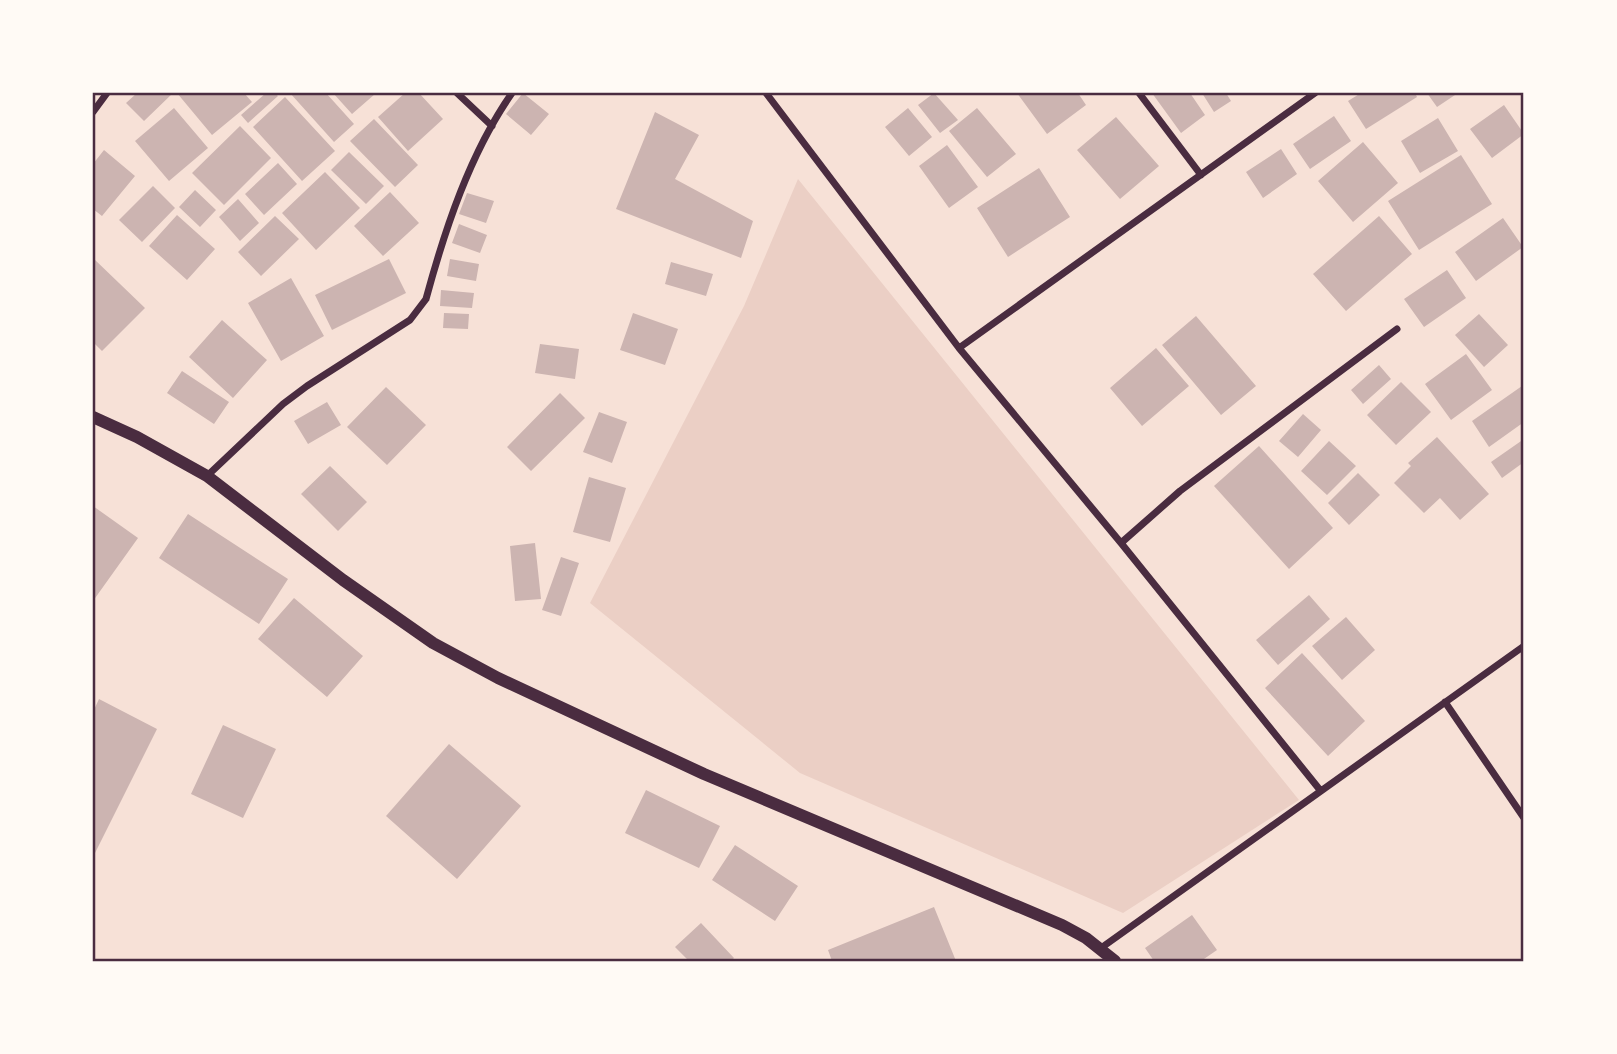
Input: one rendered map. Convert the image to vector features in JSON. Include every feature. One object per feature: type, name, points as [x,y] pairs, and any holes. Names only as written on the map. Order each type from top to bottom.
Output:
[{"type":"street","points":[[93,112],[107,93]]},
{"type":"street","points":[[457,93],[492,126]]},
{"type":"street","points":[[207,476],[283,404],[410,320],[426,299],[454,210],[470,170],[512,93]]},
{"type":"street","points":[[766,93],[960,348],[1320,790]]},
{"type":"street","points":[[1139,93],[1201,175]]},
{"type":"street","points":[[960,348],[1315,93]]},
{"type":"street","points":[[1121,543],[1180,491],[1397,329]]},
{"type":"street","points":[[93,417],[207,476],[343,580],[433,643],[526,692],[704,774],[1062,925],[1101,948],[1115,961]]},
{"type":"street","points":[[1101,948],[1524,646]]},
{"type":"street","points":[[1445,702],[1524,818]]},
{"type":"shaded area","points":[[798,179],[1299,800],[1123,913],[800,773],[590,603],[744,306]]},
{"type":"building","points":[[137,93],[173,93],[144,121],[126,103]]},
{"type":"building","points":[[177,93],[244,93],[252,102],[212,135]]},
{"type":"building","points":[[266,93],[275,93],[278,96],[248,123],[241,115]]},
{"type":"building","points":[[290,93],[326,93],[354,124],[334,142]]},
{"type":"building","points":[[333,93],[374,93],[375,94],[352,114]]},
{"type":"building","points":[[405,93],[419,93],[443,119],[408,151],[378,117]]},
{"type":"building","points":[[523,93],[549,114],[531,135],[506,114]]},
{"type":"building","points":[[934,93],[958,120],[940,133],[918,105]]},
{"type":"building","points":[[1017,93],[1078,93],[1086,105],[1047,134]]},
{"type":"building","points":[[1152,93],[1190,93],[1205,115],[1181,133]]},
{"type":"building","points":[[1202,93],[1226,93],[1231,101],[1214,112]]},
{"type":"building","points":[[1361,93],[1415,93],[1417,97],[1366,129],[1348,101]]},
{"type":"building","points":[[1427,93],[1458,93],[1437,107]]},
{"type":"building","points":[[285,97],[335,151],[302,181],[253,127]]},
{"type":"building","points":[[1504,105],[1524,134],[1492,158],[1470,129]]},
{"type":"building","points":[[174,108],[208,148],[169,181],[135,141]]},
{"type":"building","points":[[908,108],[932,137],[909,156],[885,127]]},
{"type":"building","points":[[977,108],[1016,154],[987,177],[949,131]]},
{"type":"building","points":[[655,112],[699,135],[675,179],[753,221],[741,258],[616,209]]},
{"type":"building","points":[[1334,116],[1351,141],[1310,169],[1293,144]]},
{"type":"building","points":[[1116,117],[1159,166],[1120,199],[1077,150]]},
{"type":"building","points":[[1438,118],[1458,151],[1420,173],[1401,141]]},
{"type":"building","points":[[374,119],[418,165],[395,187],[350,141]]},
{"type":"building","points":[[240,126],[271,158],[224,205],[192,173]]},
{"type":"building","points":[[1363,142],[1398,183],[1353,222],[1318,181]]},
{"type":"building","points":[[947,145],[978,187],[949,208],[919,166]]},
{"type":"building","points":[[1281,149],[1297,174],[1263,198],[1246,172]]},
{"type":"building","points":[[104,150],[135,176],[102,216],[93,209],[93,164]]},
{"type":"building","points":[[349,152],[384,186],[366,204],[331,170]]},
{"type":"building","points":[[1461,155],[1492,204],[1419,250],[1388,201]]},
{"type":"building","points":[[278,163],[297,184],[264,215],[245,194]]},
{"type":"building","points":[[1039,168],[1070,217],[1008,257],[977,208]]},
{"type":"building","points":[[325,172],[360,208],[316,250],[282,213]]},
{"type":"building","points":[[153,186],[175,208],[142,242],[119,220]]},
{"type":"building","points":[[195,190],[216,210],[200,227],[179,207]]},
{"type":"building","points":[[390,192],[419,223],[383,256],[354,226]]},
{"type":"building","points":[[467,193],[494,201],[486,223],[459,214]]},
{"type":"building","points":[[238,199],[259,223],[240,241],[219,217]]},
{"type":"building","points":[[177,215],[215,249],[187,280],[149,246]]},
{"type":"building","points":[[275,216],[299,239],[261,276],[238,252]]},
{"type":"building","points":[[1379,216],[1412,254],[1346,311],[1313,274]]},
{"type":"building","points":[[1503,218],[1523,247],[1476,281],[1455,252]]},
{"type":"building","points":[[459,224],[487,235],[480,253],[452,243]]},
{"type":"building","points":[[93,258],[145,308],[102,351],[93,342]]},
{"type":"building","points":[[389,259],[406,293],[332,330],[315,295]]},
{"type":"building","points":[[450,259],[479,264],[476,281],[447,276]]},
{"type":"building","points":[[671,262],[713,274],[706,296],[665,284]]},
{"type":"building","points":[[1447,270],[1466,298],[1424,327],[1404,299]]},
{"type":"building","points":[[291,278],[324,336],[281,361],[248,303]]},
{"type":"building","points":[[441,290],[474,293],[472,308],[440,306]]},
{"type":"building","points":[[444,313],[469,314],[468,329],[443,328]]},
{"type":"building","points":[[633,313],[678,329],[665,365],[620,350]]},
{"type":"building","points":[[1479,314],[1508,345],[1484,367],[1455,335]]},
{"type":"building","points":[[1196,316],[1256,386],[1221,415],[1162,345]]},
{"type":"building","points":[[222,320],[267,360],[233,398],[189,357]]},
{"type":"building","points":[[540,344],[579,349],[575,379],[535,373]]},
{"type":"building","points":[[1156,348],[1189,386],[1142,426],[1110,388]]},
{"type":"building","points":[[1466,354],[1492,390],[1451,420],[1425,384]]},
{"type":"building","points":[[1379,365],[1391,379],[1363,404],[1351,390]]},
{"type":"building","points":[[182,371],[229,402],[214,424],[167,393]]},
{"type":"building","points":[[1401,382],[1431,412],[1396,445],[1367,415]]},
{"type":"building","points":[[1522,386],[1524,422],[1489,447],[1472,421]]},
{"type":"building","points":[[386,387],[426,425],[387,465],[347,427]]},
{"type":"building","points":[[560,393],[585,418],[531,471],[507,447]]},
{"type":"building","points":[[327,402],[341,425],[308,444],[294,421]]},
{"type":"building","points":[[599,412],[627,422],[612,463],[583,452]]},
{"type":"building","points":[[1303,414],[1321,430],[1298,457],[1279,441]]},
{"type":"building","points":[[1437,437],[1489,494],[1460,520],[1440,498],[1424,513],[1394,483],[1411,466],[1408,463]]},
{"type":"building","points":[[1524,439],[1524,462],[1502,478],[1491,462]]},
{"type":"building","points":[[1329,441],[1356,466],[1327,495],[1301,471]]},
{"type":"building","points":[[1259,446],[1333,528],[1289,569],[1214,486]]},
{"type":"building","points":[[330,466],[367,502],[338,531],[301,494]]},
{"type":"building","points":[[1358,473],[1380,495],[1349,525],[1328,503]]},
{"type":"building","points":[[589,477],[626,488],[610,542],[573,532]]},
{"type":"building","points":[[93,506],[138,538],[93,601]]},
{"type":"building","points":[[188,514],[288,579],[259,624],[159,558]]},
{"type":"building","points":[[535,543],[541,599],[515,601],[510,546]]},
{"type":"building","points":[[561,557],[579,563],[561,616],[542,610]]},
{"type":"building","points":[[1309,595],[1330,619],[1278,665],[1256,640]]},
{"type":"building","points":[[294,598],[363,656],[327,697],[258,639]]},
{"type":"building","points":[[1346,617],[1375,650],[1342,680],[1312,646]]},
{"type":"building","points":[[1302,653],[1365,721],[1328,756],[1265,688]]},
{"type":"building","points":[[99,699],[157,729],[93,857],[93,712]]},
{"type":"building","points":[[223,725],[276,749],[243,818],[191,794]]},
{"type":"building","points":[[449,744],[521,806],[457,879],[386,816]]},
{"type":"building","points":[[646,790],[720,826],[699,868],[625,833]]},
{"type":"building","points":[[735,845],[798,886],[775,921],[712,880]]},
{"type":"building","points":[[934,907],[956,961],[832,961],[828,950]]},
{"type":"building","points":[[1192,915],[1217,950],[1201,961],[1154,961],[1145,948]]},
{"type":"building","points":[[701,923],[734,958],[731,961],[689,961],[675,947]]}]
